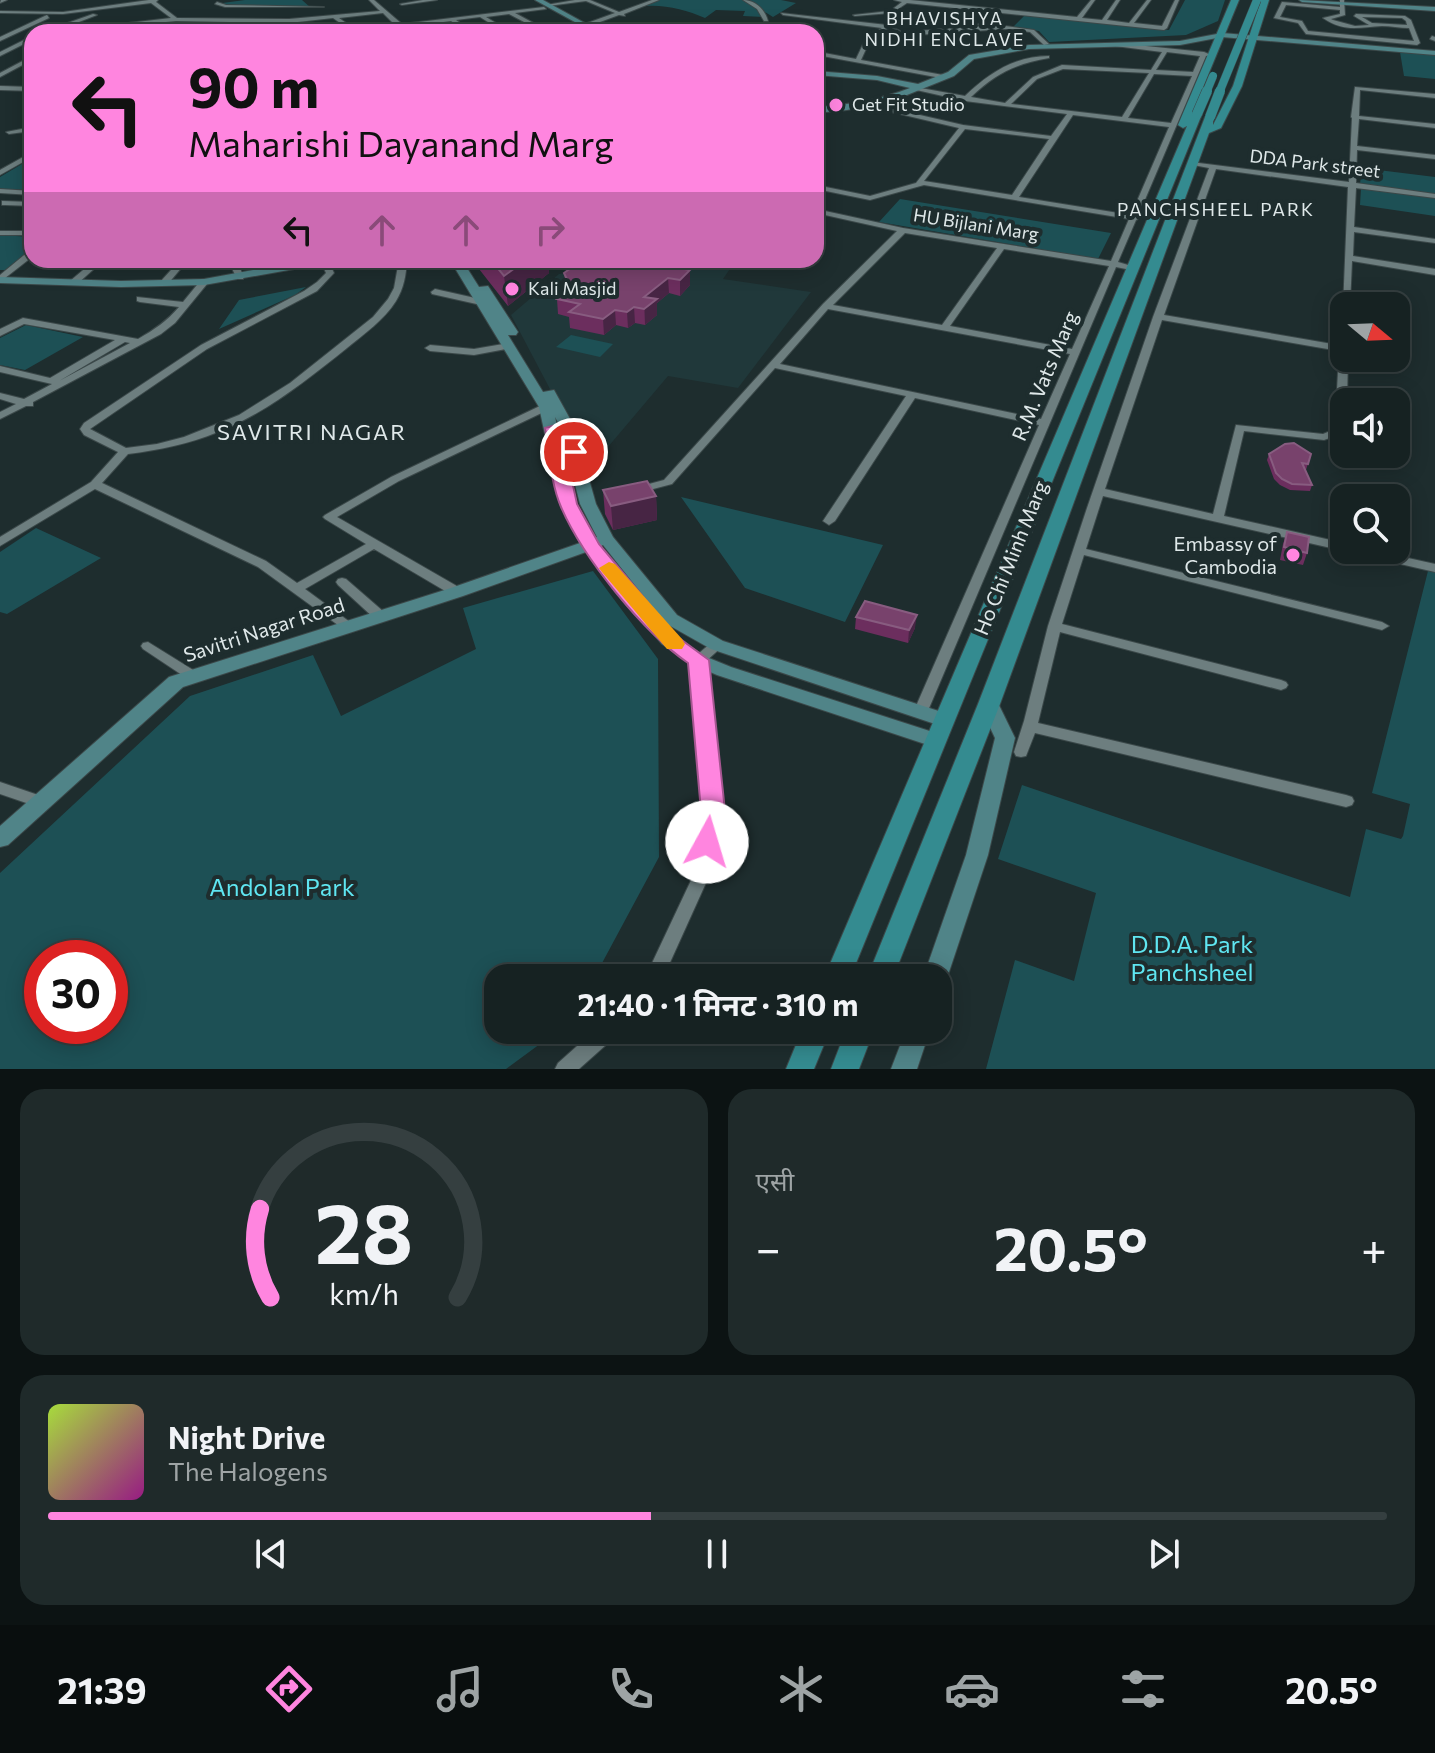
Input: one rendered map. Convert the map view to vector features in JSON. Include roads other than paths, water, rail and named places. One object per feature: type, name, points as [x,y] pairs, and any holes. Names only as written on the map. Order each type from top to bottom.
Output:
[{"type":"main road","points":[[1185,139],[1182,131],[1186,113],[1235,0]]},
{"type":"main road","points":[[1185,139],[1247,0]]},
{"type":"main road","points":[[1206,131],[1257,0]]},
{"type":"main road","points":[[1206,131],[1218,126],[1225,113],[1257,32],[1265,0]]},
{"type":"main road","points":[[1228,17],[1261,17]]},
{"type":"main road","points":[[1209,54],[1231,51],[1248,53]]},
{"type":"main road","name":"Ho Chi Minh Marg","points":[[886,964],[989,704],[1206,131]]},
{"type":"main road","name":"Ho Chi Minh Marg","points":[[843,964],[1123,266],[1185,139]]},
{"type":"main road","points":[[800,1069],[810,1044]]},
{"type":"main road","points":[[845,1069],[855,1044]]},
{"type":"street","points":[[91,5],[117,0]]},
{"type":"street","points":[[215,1],[237,0]]},
{"type":"street","points":[[314,0],[345,24]]},
{"type":"street","points":[[371,0],[379,0]]},
{"type":"street","points":[[371,0],[397,24]]},
{"type":"street","points":[[402,4],[435,0]]},
{"type":"street","points":[[418,15],[533,0],[578,24]]},
{"type":"street","points":[[414,24],[586,0],[623,15]]},
{"type":"street","points":[[630,0],[642,5]]},
{"type":"street","points":[[603,24],[657,0]]},
{"type":"street","points":[[745,0],[759,8],[766,20]]},
{"type":"street","points":[[896,0],[1164,28],[1176,0]]},
{"type":"street","points":[[1026,0],[1060,2]]},
{"type":"street","points":[[1078,19],[1093,0]]},
{"type":"street","points":[[1103,22],[1118,0]]},
{"type":"street","points":[[1131,24],[1149,0]]},
{"type":"street","points":[[1302,0],[1342,4]]},
{"type":"street","points":[[29,24],[60,13],[81,1]]},
{"type":"street","points":[[0,12],[60,13],[151,1],[159,3],[176,19]]},
{"type":"street","points":[[215,1],[225,6],[322,7]]},
{"type":"street","points":[[891,12],[906,1]]},
{"type":"street","points":[[1046,15],[1060,2]]},
{"type":"street","points":[[66,24],[159,3]]},
{"type":"street","points":[[1411,27],[1371,24],[1356,16],[1368,13],[1405,18],[1411,27],[1417,43],[1304,32],[1300,22],[1277,18],[1284,3],[1376,3],[1435,9]]},
{"type":"street","points":[[1342,4],[1343,15],[1326,18],[1355,28],[1372,28],[1371,24]]},
{"type":"street","points":[[1363,5],[1368,13]]},
{"type":"street","points":[[470,9],[494,24]]},
{"type":"street","points":[[826,11],[862,16],[891,12],[1032,31],[1047,45]]},
{"type":"street","points":[[136,24],[176,19],[270,21],[336,18],[383,12]]},
{"type":"street","points":[[509,12],[532,24]]},
{"type":"street","points":[[60,13],[76,24]]},
{"type":"street","points":[[783,14],[887,27],[895,33]]},
{"type":"street","points":[[1179,39],[1228,17]]},
{"type":"street","points":[[451,19],[458,24]]},
{"type":"street","points":[[0,21],[34,22]]},
{"type":"street","points":[[266,24],[270,21]]},
{"type":"street","points":[[0,39],[24,26]]},
{"type":"street","points":[[858,61],[868,39],[887,27]]},
{"type":"street","points":[[0,28],[24,28]]},
{"type":"street","points":[[876,34],[1005,28]]},
{"type":"street","points":[[1355,28],[1356,37]]},
{"type":"street","points":[[1257,32],[1308,40],[1435,51]]},
{"type":"street","points":[[824,109],[872,103],[905,85],[937,77],[974,54],[1047,45],[1257,32],[1435,51]]},
{"type":"street","points":[[1074,44],[1180,43],[1223,33]]},
{"type":"street","points":[[1248,53],[1266,41],[1308,40]]},
{"type":"street","points":[[0,54],[24,42]]},
{"type":"street","points":[[905,85],[951,74],[976,55],[1047,45]]},
{"type":"street","points":[[1117,45],[1209,54]]},
{"type":"street","points":[[1037,51],[1062,67]]},
{"type":"street","points":[[1124,119],[1165,51]]},
{"type":"street","points":[[0,54],[24,56]]},
{"type":"street","name":"R.M. Vats Marg","points":[[920,713],[1074,352],[1123,266],[1136,218],[1172,125],[1209,54]]},
{"type":"street","points":[[824,55],[937,77]]},
{"type":"street","points":[[965,99],[1003,67],[1026,59],[1047,57]]},
{"type":"street","points":[[0,75],[24,62]]},
{"type":"street","points":[[1006,105],[1035,78],[1062,67],[1196,74]]},
{"type":"street","points":[[905,85],[915,71]]},
{"type":"street","points":[[824,75],[905,85],[1006,105],[1172,125]]},
{"type":"street","points":[[1378,75],[1379,90]]},
{"type":"street","points":[[872,103],[905,85],[937,77]]},
{"type":"street","points":[[0,88],[24,89]]},
{"type":"street","points":[[1347,292],[1357,88],[1435,96]]},
{"type":"street","points":[[872,103],[963,127],[1053,138]]},
{"type":"street","points":[[1014,198],[1071,113]]},
{"type":"street","points":[[1354,117],[1435,126]]},
{"type":"street","points":[[921,184],[919,180],[963,127]]},
{"type":"street","points":[[9,132],[24,130]]},
{"type":"street","points":[[1353,147],[1435,157]]},
{"type":"street","points":[[0,173],[24,159]]},
{"type":"street","points":[[0,162],[18,162]]},
{"type":"street","name":"DDA Park street","points":[[1191,164],[1435,196]]},
{"type":"street","points":[[1021,752],[1031,727],[1055,626],[1158,317],[1213,167]]},
{"type":"street","points":[[824,189],[870,198],[921,184],[1136,218]]},
{"type":"street","points":[[0,191],[24,192]]},
{"type":"street","points":[[5,203],[24,204]]},
{"type":"street","name":"HU Bijlani Marg","points":[[824,213],[903,230],[1123,266]]},
{"type":"street","points":[[1351,229],[1435,241]]},
{"type":"street","points":[[629,493],[668,482],[826,306],[903,230]]},
{"type":"street","points":[[0,233],[24,233]]},
{"type":"street","points":[[944,328],[1002,246]]},
{"type":"street","points":[[1349,258],[1435,272]]},
{"type":"street","points":[[0,279],[24,260]]},
{"type":"street","points":[[73,283],[91,268]]},
{"type":"street","points":[[164,283],[177,268]]},
{"type":"street","points":[[236,268],[240,277]]},
{"type":"street","points":[[0,279],[73,283],[204,282],[285,268]]},
{"type":"street","points":[[328,268],[330,273],[304,295],[199,347],[85,428],[88,433],[125,451],[179,443],[275,401],[394,303],[404,278],[403,268]]},
{"type":"street","points":[[461,268],[560,427]]},
{"type":"street","points":[[471,268],[499,309],[560,427],[568,504],[668,640],[698,660],[810,700],[870,718],[939,730]]},
{"type":"street","points":[[0,416],[29,404],[172,321],[204,282]]},
{"type":"street","points":[[435,292],[481,302]]},
{"type":"street","points":[[140,299],[185,305]]},
{"type":"street","points":[[826,306],[1074,352]]},
{"type":"street","points":[[1158,317],[1344,349],[1340,431],[1324,437],[1240,427],[1218,519]]},
{"type":"street","points":[[0,333],[23,321],[139,342]]},
{"type":"street","points":[[51,381],[122,340]]},
{"type":"street","points":[[430,348],[474,352],[509,346]]},
{"type":"street","points":[[773,365],[1044,423]]},
{"type":"street","points":[[0,369],[65,384]]},
{"type":"street","points":[[829,521],[912,395]]},
{"type":"street","points":[[0,396],[29,404]]},
{"type":"street","points":[[457,592],[329,517],[395,479],[546,407]]},
{"type":"street","points":[[0,542],[95,484],[125,451]]},
{"type":"street","points":[[95,484],[262,564],[347,625]]},
{"type":"street","points":[[1101,492],[1330,544]]},
{"type":"street","points":[[598,542],[671,619],[717,645],[920,713],[939,730]]},
{"type":"street","name":"Savitri Nagar Road","points":[[0,839],[176,682],[457,592],[598,542]]},
{"type":"street","points":[[295,589],[374,544]]},
{"type":"street","points":[[1081,551],[1382,626]]},
{"type":"street","points":[[1410,562],[1435,568]]},
{"type":"street","points":[[342,582],[379,615]]},
{"type":"street","points":[[1055,626],[1281,685]]},
{"type":"street","points":[[698,660],[717,645]]},
{"type":"street","points":[[148,646],[193,676]]},
{"type":"street","points":[[660,964],[702,874],[713,811],[698,660]]},
{"type":"street","points":[[810,700],[823,680]]},
{"type":"street","points":[[870,718],[881,700]]},
{"type":"street","points":[[940,964],[977,855],[1005,738],[989,704]]},
{"type":"street","points":[[1031,727],[1346,801]]},
{"type":"street","points":[[0,788],[41,802]]},
{"type":"street","points":[[565,1069],[593,1044]]},
{"type":"street","points":[[904,1069],[913,1044]]},
{"type":"place","name":"Get Fit Studio","points":[[836,105]]},
{"type":"place","name":"Kali Masjid","points":[[512,289]]},
{"type":"place","name":"Embassy of Cambodia","points":[[1293,555]]},
{"type":"district","name":"BHAVISHYA NIDHI ENCLAVE","points":[[945,29]]},
{"type":"district","name":"PANCHSHEEL PARK","points":[[1216,210]]},
{"type":"district","name":"SAVITRI NAGAR","points":[[312,432]]},
{"type":"park label","name":"Andolan Park","points":[[282,888]]},
{"type":"park label","name":"D.D.A. Park Panchsheel","points":[[1192,959]]}]
